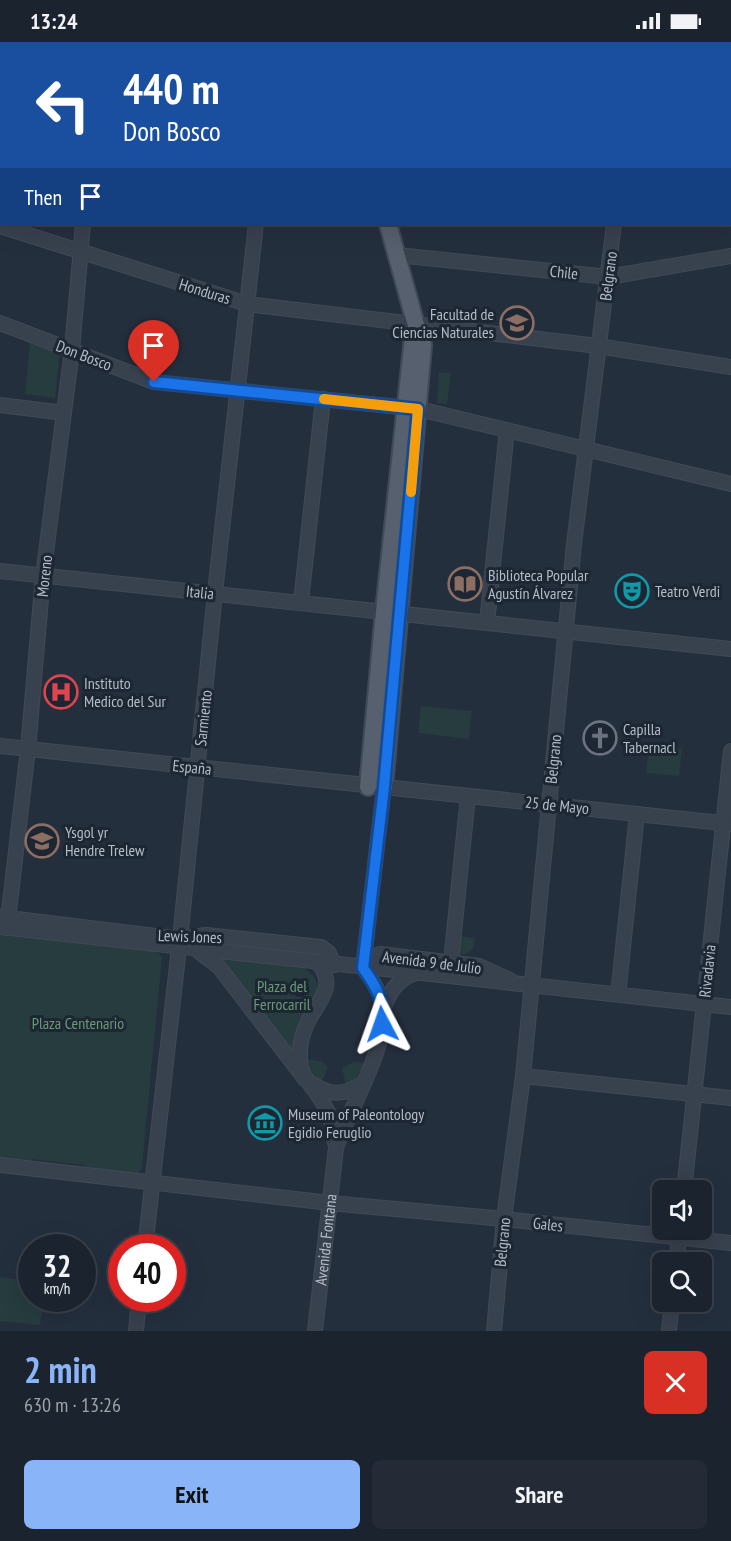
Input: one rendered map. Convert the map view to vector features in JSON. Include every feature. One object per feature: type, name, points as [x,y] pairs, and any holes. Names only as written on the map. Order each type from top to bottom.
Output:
[{"type":"main road","points":[[376,787],[412,409],[423,346],[388,225]]},
{"type":"street","name":"Moreno","points":[[4,922],[28,749],[43,576],[72,350],[83,225]]},
{"type":"street","name":"Sarmiento","points":[[146,1234],[256,225]]},
{"type":"street","name":"Belgrano","points":[[494,1331],[504,1219],[523,1076],[527,982],[567,631],[574,544],[614,225]]},
{"type":"street","name":"Honduras","points":[[0,226],[248,304],[598,346],[731,367]]},
{"type":"street","name":"Chile","points":[[397,255],[608,277],[731,256]]},
{"type":"street","name":"Don Bosco","points":[[0,323],[154,382],[412,409],[587,448],[731,484]]},
{"type":"street","points":[[301,602],[323,399]]},
{"type":"street","points":[[0,405],[64,413]]},
{"type":"street","points":[[487,623],[507,430]]},
{"type":"street","name":"Italia","points":[[0,571],[731,649]]},
{"type":"street","name":"España","points":[[0,746],[376,787]]},
{"type":"street","name":"Rivadavia","points":[[685,1180],[704,1000],[728,824],[731,751]]},
{"type":"street","points":[[363,968],[376,787]]},
{"type":"street","name":"25 de Mayo","points":[[376,787],[728,824]]},
{"type":"street","points":[[421,973],[447,962],[468,796]]},
{"type":"street","points":[[619,986],[636,814]]},
{"type":"street","name":"Lewis Jones","points":[[4,922],[179,943],[193,949],[363,968]]},
{"type":"street","name":"Lewis Jones","points":[[179,943],[206,935],[321,947],[329,952],[334,965]]},
{"type":"street","points":[[250,954],[267,941]]},
{"type":"street","points":[[193,949],[205,955],[219,967],[305,1079],[332,1093],[348,1092],[363,1083]]},
{"type":"street","name":"Avenida 9 de Julio","points":[[363,968],[371,958],[380,954],[485,968],[527,982],[619,986],[704,1000],[731,1007]]},
{"type":"street","name":"Avenida Fontana","points":[[318,963],[325,973],[325,990],[306,1025],[300,1060],[305,1079],[329,1113],[336,1148]]},
{"type":"street","name":"Avenida 9 de Julio","points":[[363,968],[704,1000],[731,998]]},
{"type":"street","name":"Avenida Fontana","points":[[315,1331],[336,1148],[378,1048],[383,1010],[378,990],[363,968]]},
{"type":"street","name":"Avenida 9 de Julio","points":[[383,1010],[396,985],[406,977],[421,973]]},
{"type":"street","points":[[523,1076],[731,1098]]},
{"type":"street","name":"Gales","points":[[0,1165],[330,1203],[652,1232]]},
{"type":"street","name":"Gales","points":[[710,1240],[731,1244]]},
{"type":"street","points":[[136,1331],[138,1312]]},
{"type":"street","points":[[669,1331],[671,1312]]},
{"type":"green space","points":[[30,342],[60,350],[55,398],[25,394]]},
{"type":"green space","points":[[439,372],[451,373],[447,404],[437,403]]},
{"type":"green space","points":[[421,706],[472,711],[469,739],[418,733]]},
{"type":"green space","points":[[649,745],[682,749],[679,776],[646,773]]},
{"type":"green space","name":"Plaza Centenario","points":[[0,935],[155,951],[162,957],[142,1166],[135,1177],[92,1173],[84,1165],[32,1159],[25,1165],[0,1162]]},
{"type":"green space","points":[[458,936],[475,938],[474,947],[469,953],[462,955],[457,950]]},
{"type":"green space","name":"Plaza del Ferrocarril","points":[[221,957],[300,968],[313,975],[318,990],[296,1059],[218,959]]},
{"type":"green space","points":[[308,1059],[322,1062],[328,1067],[322,1082],[312,1072]]},
{"type":"green space","points":[[354,1062],[365,1063],[355,1079],[346,1085],[342,1068]]},
{"type":"green space","points":[[0,1277],[18,1279],[18,1312],[42,1312],[40,1325],[0,1321]]},
{"type":"water","points":[[296,979],[304,979],[309,984],[307,995],[296,997],[291,992],[291,984]]},
{"type":"slow traffic","points":[[324,399],[418,409],[411,492]]},
{"type":"place","name":"Facultad de Ciencias Naturales","points":[[517,323]]},
{"type":"place","name":"Biblioteca Popular Agustín Álvarez","points":[[465,584]]},
{"type":"place","name":"Teatro Verdi","points":[[632,591]]},
{"type":"place","name":"Instituto Medico del Sur","points":[[61,692]]},
{"type":"place","name":"Capilla Tabernacl","points":[[600,738]]},
{"type":"place","name":"Ysgol yr Hendre Trelew","points":[[42,841]]},
{"type":"place","name":"Museum of Paleontology Egidio Feruglio","points":[[265,1123]]},
{"type":"route","points":[[154,382],[418,409],[384,787],[363,968],[373,981],[382,1000],[382,1024]]}]
